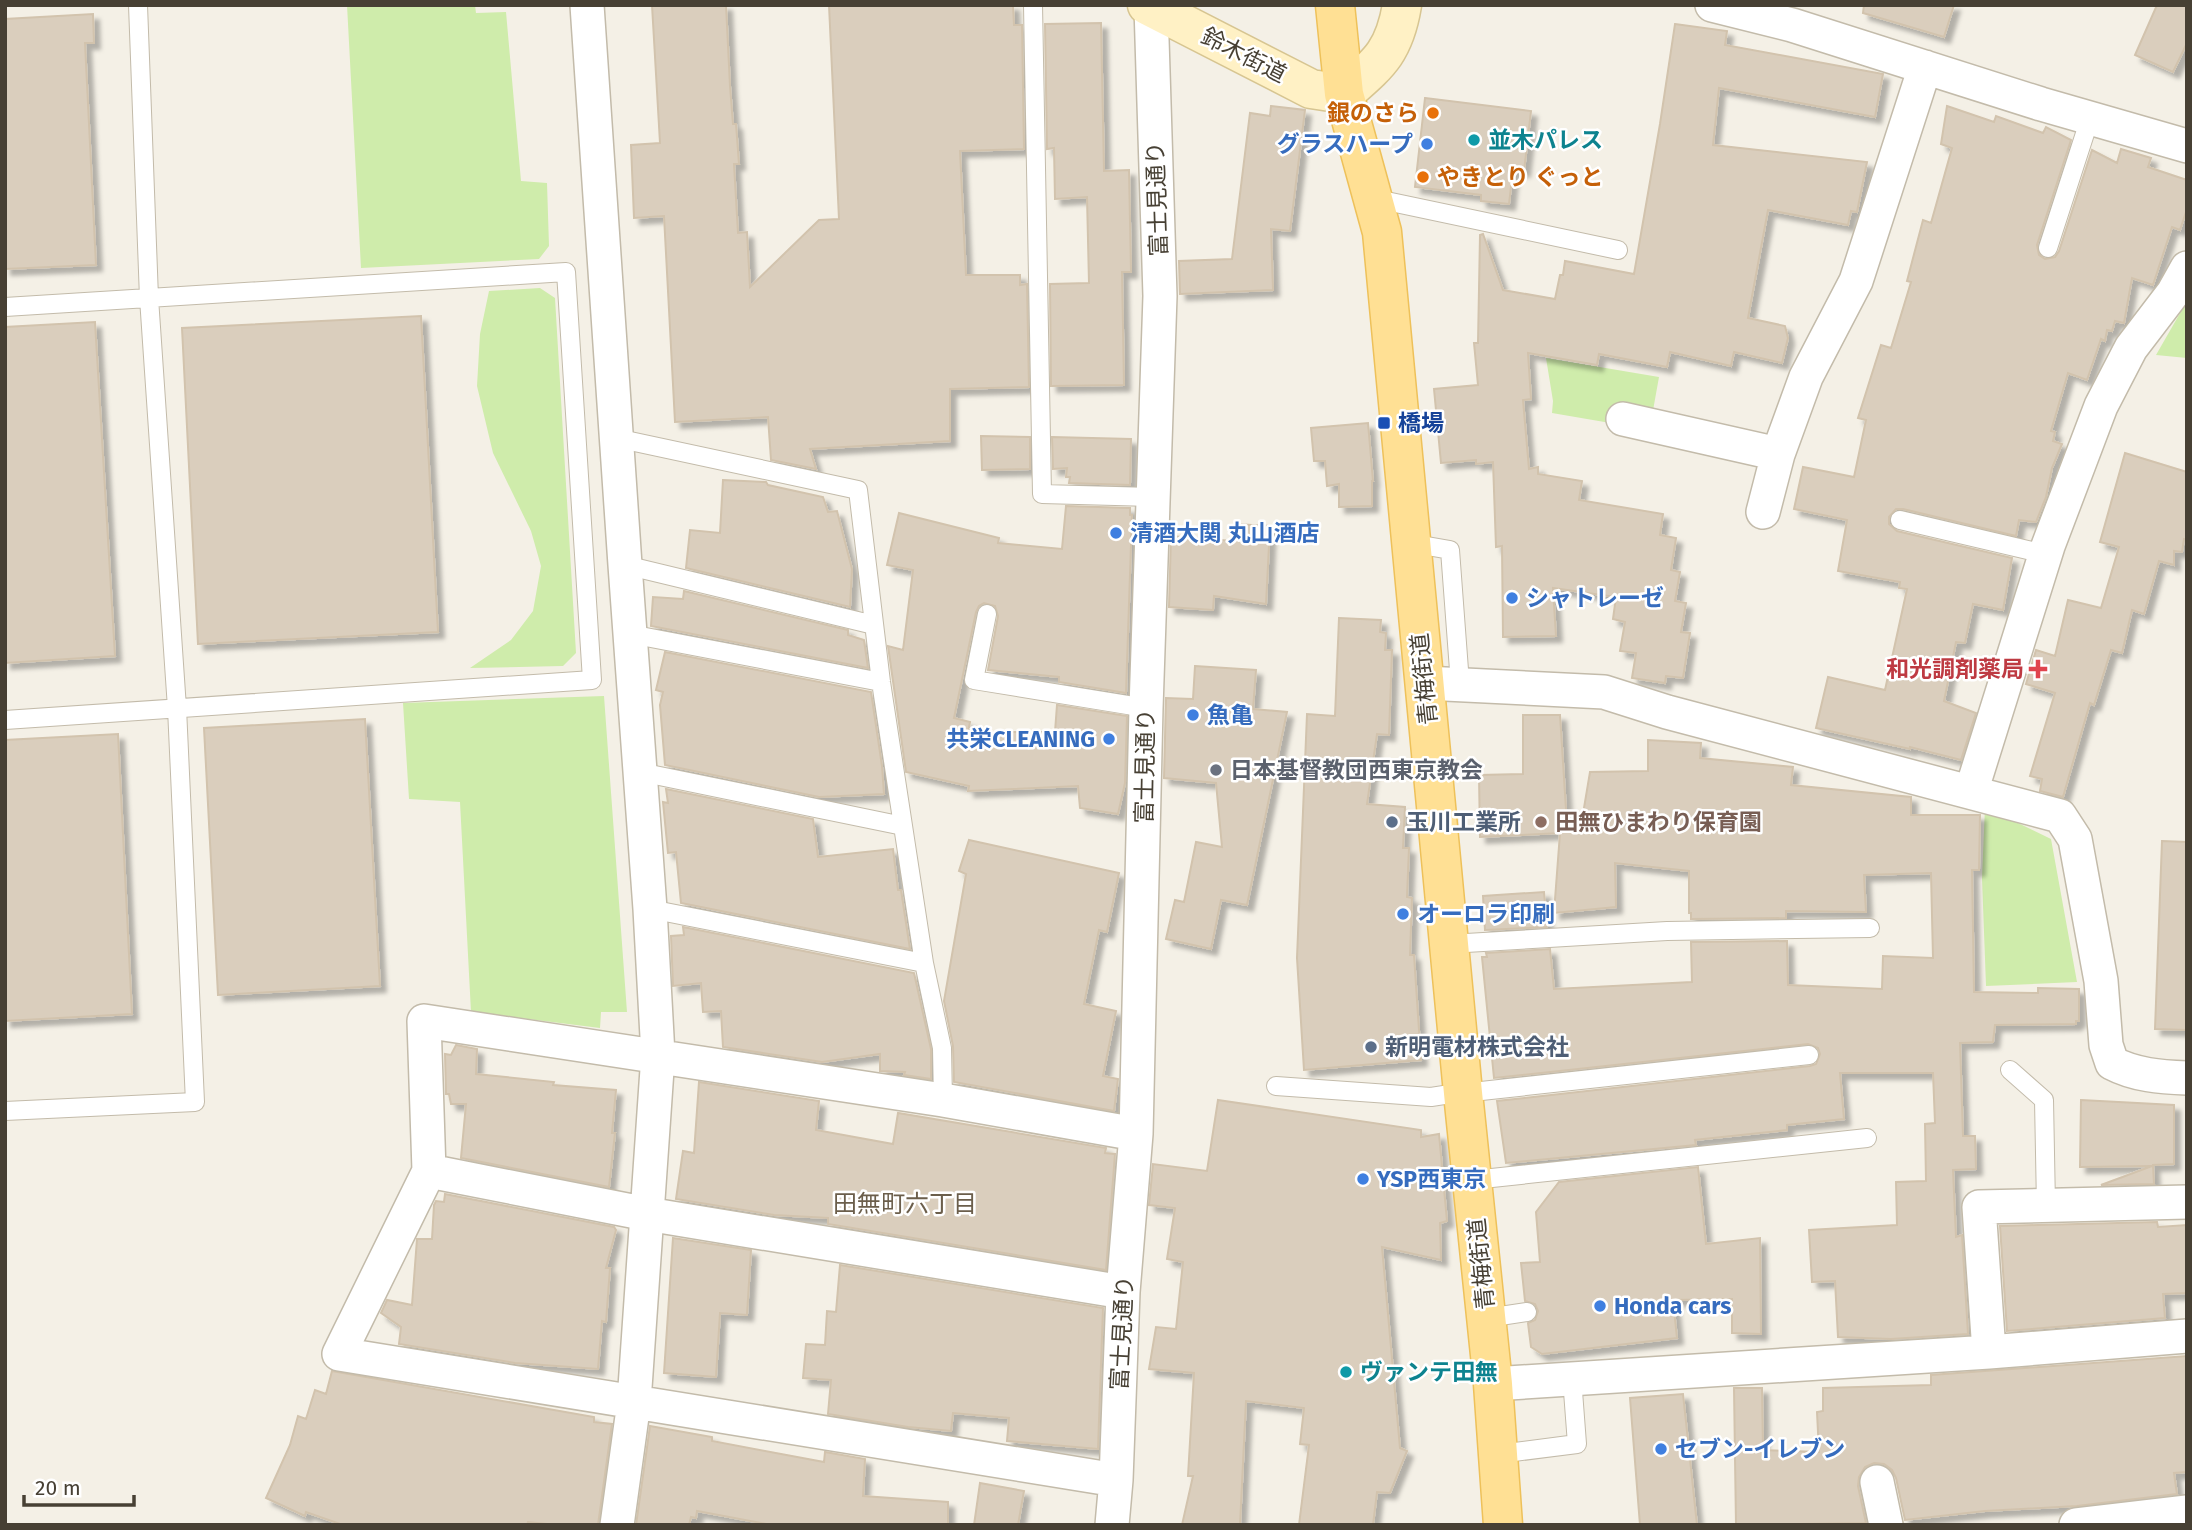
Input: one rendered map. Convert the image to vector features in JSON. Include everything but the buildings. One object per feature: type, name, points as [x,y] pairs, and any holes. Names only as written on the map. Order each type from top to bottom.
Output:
[{"type":"main road","name":"青梅街道","points":[[1335,5],[1344,94],[1382,232],[1410,543],[1442,684],[1453,1094],[1473,1180],[1493,1384],[1503,1525]]},
{"type":"main road","points":[[1344,94],[1382,60],[1394,37],[1402,5]]},
{"type":"main road","name":"鈴木街道","points":[[1149,6],[1311,89],[1344,94]]},
{"type":"street","points":[[586,5],[658,1055],[634,1402],[617,1525]]},
{"type":"street","points":[[1712,5],[1792,24],[2187,146]]},
{"type":"street","name":"富士見通り","points":[[1112,1525],[1124,1292],[1136,1134],[1152,497],[1160,296],[1149,6]]},
{"type":"street","points":[[1763,512],[1777,454],[1806,377],[1856,281],[1925,67]]},
{"type":"street","points":[[1971,792],[2045,554],[2101,406],[2131,348],[2173,293],[2187,268]]},
{"type":"street","points":[[1623,419],[1777,454]]},
{"type":"street","points":[[1442,684],[1518,681],[1604,692],[1667,712],[2060,816],[2075,839],[2101,981],[2106,1045],[2112,1063],[2127,1071],[2187,1078]]},
{"type":"street","points":[[1116,1480],[339,1354],[429,1171],[424,1021],[943,1100],[1136,1134]]},
{"type":"street","points":[[429,1171],[647,1214],[1124,1292]]},
{"type":"street","points":[[1989,1352],[1979,1208],[2187,1202]]},
{"type":"street","points":[[1493,1384],[1989,1352],[2187,1336]]},
{"type":"street","points":[[1877,1482],[1885,1525]]},
{"type":"street","points":[[2076,1525],[2187,1512]]},
{"type":"lane","points":[[5,1111],[195,1102],[177,708],[149,298],[138,5]]},
{"type":"lane","points":[[1033,5],[1042,494],[1152,497]]},
{"type":"lane","points":[[2048,248],[2090,118]]},
{"type":"lane","points":[[1372,198],[1618,250]]},
{"type":"lane","points":[[5,307],[566,272],[592,680],[5,720]]},
{"type":"lane","points":[[616,438],[858,490],[881,682],[924,963],[942,1048],[943,1100]]},
{"type":"lane","points":[[1900,520],[2045,554]]},
{"type":"lane","points":[[625,565],[874,625]]},
{"type":"lane","points":[[987,614],[974,680],[1146,708]]},
{"type":"lane","points":[[629,634],[881,682]]},
{"type":"lane","points":[[640,772],[903,826]]},
{"type":"lane","points":[[650,909],[924,963]]},
{"type":"lane","points":[[1450,944],[1667,931],[1870,929]]},
{"type":"lane","points":[[1276,1086],[1432,1097],[1809,1055]]},
{"type":"lane","points":[[2010,1070],[2044,1100],[2046,1206]]},
{"type":"lane","points":[[1473,1180],[1867,1138]]},
{"type":"lane","points":[[1487,1318],[1527,1312]]},
{"type":"lane","points":[[1499,1454],[1577,1444],[1572,1378]]},
{"type":"green space","points":[[347,5],[475,5],[476,13],[506,12],[521,181],[547,183],[549,246],[539,259],[361,268]]},
{"type":"green space","points":[[540,288],[555,298],[576,653],[563,666],[470,668],[511,640],[533,611],[541,566],[531,531],[493,453],[477,386],[480,334],[489,291]]},
{"type":"green space","points":[[2187,301],[2187,358],[2156,355]]},
{"type":"green space","points":[[1546,358],[1659,377],[1652,416],[1622,425],[1552,413],[1553,401]]},
{"type":"green space","points":[[604,696],[627,1012],[601,1012],[600,1028],[471,1012],[460,802],[409,799],[403,703]]},
{"type":"green space","points":[[1985,807],[2051,839],[2077,982],[1986,986],[1982,878]]},
{"type":"place","name":"銀のさら","points":[[1433,113]]},
{"type":"place","name":"並木パレス","points":[[1474,140]]},
{"type":"place","name":"グラスハープ","points":[[1427,144]]},
{"type":"place","name":"やきとり ぐっと","points":[[1423,177]]},
{"type":"place","name":"橋場","points":[[1384,423]]},
{"type":"place","name":"清酒大関 丸山酒店","points":[[1116,533]]},
{"type":"place","name":"シャトレーゼ","points":[[1512,598]]},
{"type":"place","name":"和光調剤薬局","points":[[2038,669]]},
{"type":"place","name":"魚亀","points":[[1193,715]]},
{"type":"place","name":"共栄CLEANING","points":[[1109,739]]},
{"type":"place","name":"日本基督教団西東京教会","points":[[1216,770]]},
{"type":"place","name":"玉川工業所","points":[[1392,822]]},
{"type":"place","name":"田無ひまわり保育園","points":[[1541,822]]},
{"type":"place","name":"オーロラ印刷","points":[[1403,914]]},
{"type":"place","name":"新明電材株式会社","points":[[1371,1047]]},
{"type":"place","name":"YSP西東京","points":[[1363,1179]]},
{"type":"place","name":"Honda cars","points":[[1600,1306]]},
{"type":"place","name":"ヴァンテ田無","points":[[1346,1372]]},
{"type":"place","name":"セブン-イレブン","points":[[1661,1449]]},
{"type":"district","name":"田無町六丁目","points":[[905,1204]]}]
